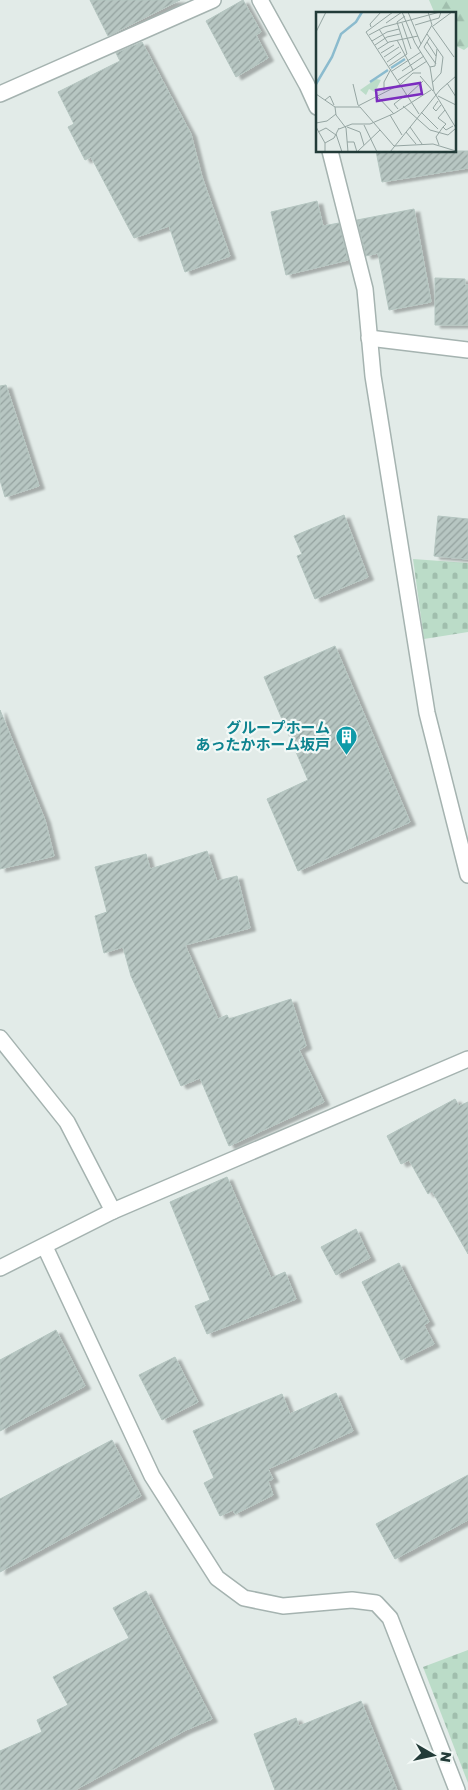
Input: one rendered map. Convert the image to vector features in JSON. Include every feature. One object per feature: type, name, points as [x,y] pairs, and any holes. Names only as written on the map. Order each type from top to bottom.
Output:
[{"type":"street","points":[[0,94],[213,0]]},
{"type":"street","points":[[260,0],[307,85],[316,106]]},
{"type":"street","points":[[330,152],[365,289],[373,376],[426,713],[468,875]]},
{"type":"street","points":[[369,338],[468,350]]},
{"type":"street","points":[[0,1038],[67,1122],[113,1211]]},
{"type":"street","points":[[0,1268],[45,1247],[113,1211],[468,1059]]},
{"type":"street","points":[[45,1247],[152,1476],[217,1578],[244,1598],[283,1606],[352,1600],[376,1603],[390,1618],[456,1790]]},
{"type":"green space","points":[[429,0],[468,0],[468,47],[464,50],[456,46],[456,12],[434,12]]},
{"type":"green space","points":[[413,559],[468,563],[468,632],[424,639]]},
{"type":"green space","points":[[468,1650],[468,1783],[423,1667]]},
{"type":"building","points":[[90,0],[180,0],[108,36]]},
{"type":"building","points":[[243,0],[261,32],[256,35],[268,58],[236,77],[206,21]]},
{"type":"building","points":[[142,42],[191,134],[202,177],[230,256],[185,272],[169,226],[134,238],[91,157],[85,160],[68,127],[74,124],[58,92],[120,61],[116,53]]},
{"type":"building","points":[[468,151],[468,168],[382,182],[376,152]]},
{"type":"building","points":[[317,201],[323,226],[339,223],[348,260],[286,275],[271,212]]},
{"type":"building","points":[[414,209],[431,302],[389,310],[378,253],[366,256],[357,220]]},
{"type":"building","points":[[435,278],[465,279],[465,285],[468,285],[468,325],[435,325]]},
{"type":"building","points":[[6,385],[39,486],[5,497],[0,480],[0,386]]},
{"type":"building","points":[[344,515],[368,577],[315,599],[297,556],[302,554],[294,536]]},
{"type":"building","points":[[438,516],[468,519],[468,559],[434,556]]},
{"type":"building","name":"グループホーム あったかホーム坂戸","points":[[335,646],[410,822],[298,871],[267,799],[308,780],[264,677]]},
{"type":"building","points":[[0,710],[45,820],[54,856],[0,869]]},
{"type":"building","points":[[207,851],[217,881],[237,876],[250,928],[185,945],[218,1019],[227,1015],[229,1019],[291,999],[306,1046],[299,1050],[324,1102],[229,1146],[200,1078],[181,1086],[131,976],[123,947],[104,953],[95,916],[107,912],[95,867],[146,854],[150,869]]},
{"type":"building","points":[[455,1099],[459,1106],[468,1102],[468,1254],[432,1191],[428,1194],[409,1160],[401,1164],[387,1136]]},
{"type":"building","points":[[227,1177],[271,1278],[285,1272],[296,1299],[207,1334],[195,1306],[210,1300],[170,1202]]},
{"type":"building","points":[[356,1229],[370,1258],[336,1275],[321,1247]]},
{"type":"building","points":[[399,1263],[429,1322],[424,1325],[434,1344],[401,1360],[362,1282]]},
{"type":"building","points":[[56,1330],[85,1386],[0,1431],[0,1360]]},
{"type":"building","points":[[175,1357],[198,1402],[162,1420],[139,1375]]},
{"type":"building","points":[[336,1393],[353,1431],[268,1469],[273,1479],[268,1481],[273,1495],[235,1514],[233,1510],[220,1516],[204,1483],[214,1478],[193,1431],[282,1394],[290,1414]]},
{"type":"building","points":[[112,1440],[141,1496],[0,1572],[0,1499]]},
{"type":"building","points":[[468,1475],[468,1520],[395,1559],[376,1524]]},
{"type":"building","points":[[146,1591],[212,1719],[186,1730],[75,1790],[0,1790],[0,1751],[42,1732],[37,1720],[68,1705],[53,1677],[129,1638],[113,1608]]},
{"type":"building","points":[[361,1701],[397,1790],[275,1790],[254,1734],[296,1718],[299,1726]]},
{"type":"place","name":"グループホーム あったかホーム坂戸","points":[[346,756]]}]
